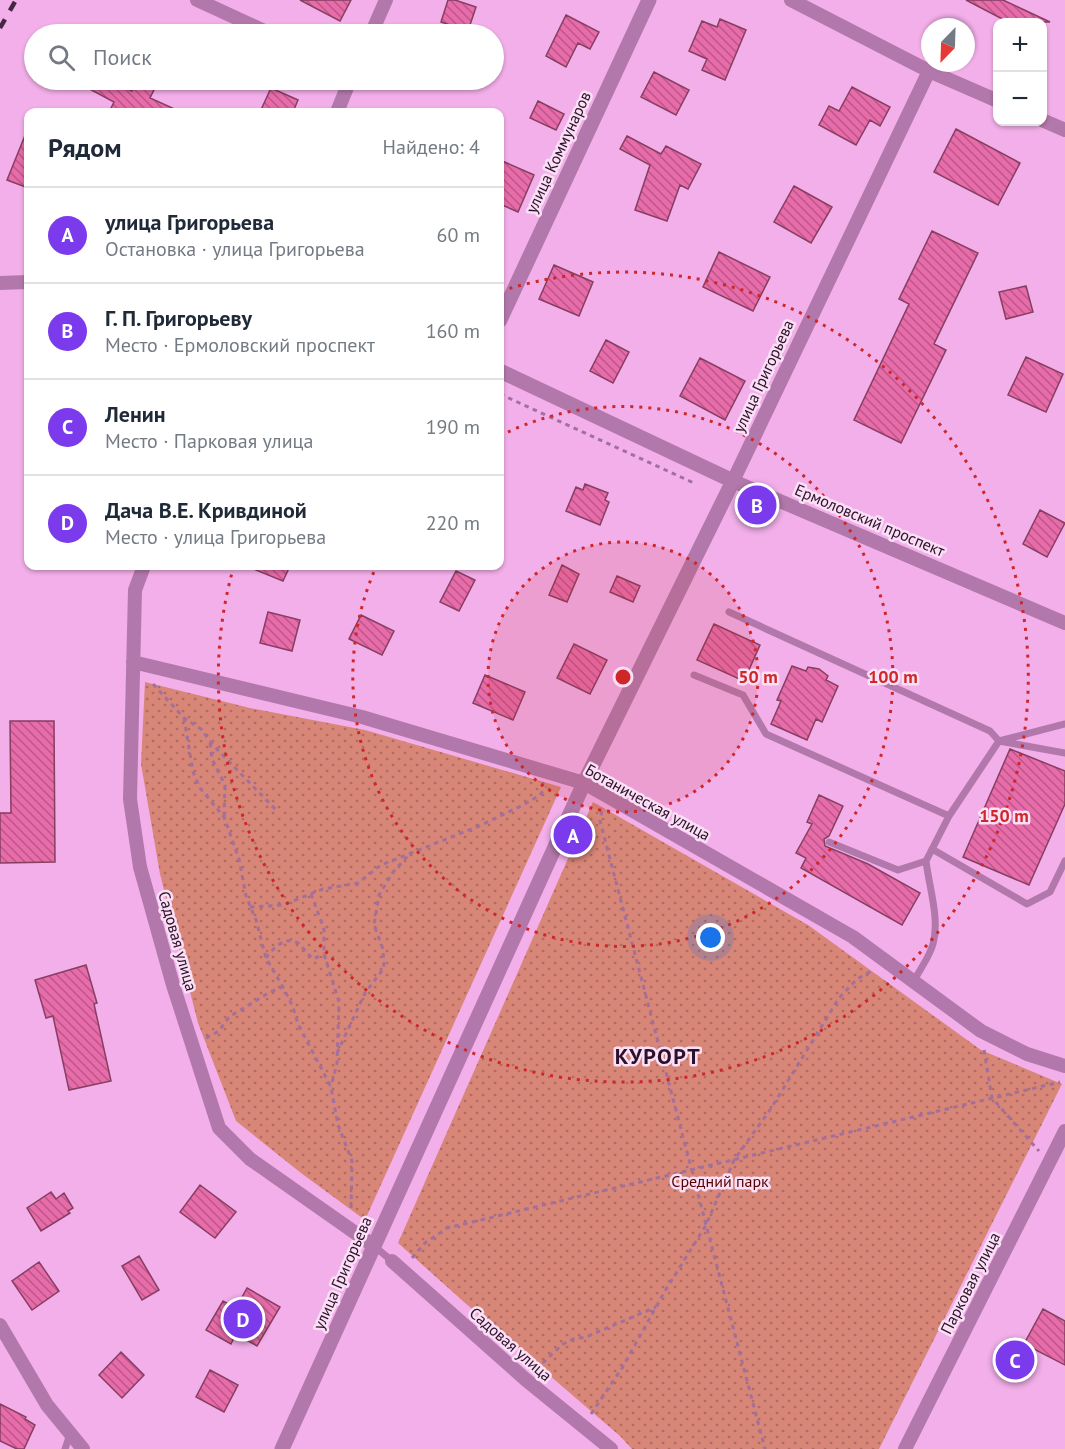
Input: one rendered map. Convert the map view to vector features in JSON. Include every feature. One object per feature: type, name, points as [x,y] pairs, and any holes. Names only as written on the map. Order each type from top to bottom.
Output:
[{"type":"street","points":[[197,0],[250,24]]},
{"type":"street","points":[[375,24],[386,0]]},
{"type":"street","name":"улица Коммунаров","points":[[504,311],[648,0]]},
{"type":"street","points":[[791,0],[806,3],[921,67]]},
{"type":"street","name":"улица Григорьева","points":[[282,1449],[584,783],[733,481],[929,72]]},
{"type":"street","points":[[931,72],[993,99]]},
{"type":"street","points":[[339,108],[346,90]]},
{"type":"street","points":[[1047,122],[1065,130]]},
{"type":"street","points":[[0,283],[24,282]]},
{"type":"street","name":"Ермоловский проспект","points":[[504,373],[733,481],[1065,623]]},
{"type":"street","name":"Садовая улица","points":[[142,570],[135,590],[129,799],[140,867],[173,985],[219,1128],[250,1159],[374,1246]]},
{"type":"street","name":"Ботаническая улица","points":[[134,662],[362,717],[584,783],[854,937],[981,1031],[1027,1054],[1065,1066]]},
{"type":"street","name":"Парковая улица","points":[[905,1449],[1065,1131]]},
{"type":"street","name":"Садовая улица","points":[[397,1266],[525,1379],[611,1449]]},
{"type":"street","points":[[0,1325],[46,1405],[83,1449]]},
{"type":"lane","points":[[729,612],[990,731],[999,741],[1065,753]]},
{"type":"lane","points":[[694,675],[743,695],[766,734],[949,816]]},
{"type":"lane","points":[[914,981],[933,946],[937,922],[930,896],[926,861],[949,816],[999,741],[1065,724]]},
{"type":"lane","points":[[829,842],[898,870],[926,861]]},
{"type":"lane","points":[[932,849],[1027,904],[1050,892],[1065,861]]},
{"type":"lane","points":[[374,1246],[397,1266]]},
{"type":"lane","points":[[65,1449],[70,1434]]},
{"type":"path","points":[[504,396],[703,487]]},
{"type":"path","points":[[134,662],[184,718],[201,729],[276,810]]},
{"type":"path","points":[[184,718],[193,772],[200,788],[224,817],[239,859],[246,896],[266,958],[283,987],[298,1024],[331,1087],[338,1125],[352,1161],[352,1230]]},
{"type":"path","points":[[210,741],[212,759],[225,785],[224,817]]},
{"type":"path","points":[[250,907],[282,905],[333,887],[358,883],[381,864],[411,854],[523,805],[540,795],[555,774]]},
{"type":"path","points":[[606,795],[600,821],[765,1449]]},
{"type":"path","points":[[337,1053],[365,993],[384,968],[383,949],[374,925],[379,895],[393,872],[411,854]]},
{"type":"path","points":[[311,894],[324,929],[324,954],[339,1002],[337,1053],[331,1087]]},
{"type":"path","points":[[266,958],[273,948],[292,940],[313,959],[324,954]]},
{"type":"path","points":[[583,1426],[622,1368],[706,1225],[734,1160],[770,1110],[839,998],[857,979],[888,962]]},
{"type":"path","points":[[192,1044],[219,1031],[230,1017],[270,992],[283,987]]},
{"type":"path","points":[[981,1031],[992,1098],[1049,1162]]},
{"type":"path","points":[[397,1266],[447,1228],[1065,1081]]},
{"type":"path","points":[[525,1379],[562,1344],[597,1332],[657,1306]]},
{"type":"green space","points":[[145,682],[250,708],[365,730],[561,787],[365,1220],[236,1121],[198,1023],[160,874],[141,764]]},
{"type":"green space","name":"Средний парк","points":[[593,802],[808,925],[981,1050],[1062,1084],[879,1449],[632,1449],[620,1436],[398,1243]]},
{"type":"building","points":[[300,0],[351,0],[340,21]]},
{"type":"building","points":[[448,0],[476,7],[470,24],[441,22]]},
{"type":"building","points":[[966,0],[1003,0],[1041,18],[1000,18]]},
{"type":"building","points":[[566,15],[599,32],[590,49],[578,43],[566,67],[546,56]]},
{"type":"building","points":[[720,19],[746,30],[725,80],[702,70],[707,59],[689,51],[702,21],[717,27]]},
{"type":"building","points":[[654,72],[689,90],[676,115],[641,97]]},
{"type":"building","points":[[852,87],[890,107],[880,126],[870,120],[856,145],[819,125],[829,106],[839,111]]},
{"type":"building","points":[[92,90],[154,90],[150,98],[172,108],[111,108],[114,102]]},
{"type":"building","points":[[270,90],[276,90],[298,100],[295,108],[262,108]]},
{"type":"building","points":[[538,101],[564,114],[556,130],[530,118]]},
{"type":"building","points":[[956,129],[1020,163],[998,205],[934,172]]},
{"type":"building","points":[[627,136],[661,154],[666,146],[701,164],[688,189],[680,185],[667,221],[635,210],[650,165],[620,149]]},
{"type":"building","points":[[24,138],[24,186],[7,180]]},
{"type":"building","points":[[504,162],[534,175],[518,212],[504,206]]},
{"type":"building","points":[[794,186],[832,207],[811,243],[774,222]]},
{"type":"building","points":[[932,231],[978,253],[934,344],[946,350],[901,443],[854,420],[909,304],[899,299]]},
{"type":"building","points":[[719,252],[770,277],[753,311],[703,287]]},
{"type":"building","points":[[554,265],[593,282],[579,316],[539,299]]},
{"type":"building","points":[[1026,286],[1033,312],[1006,319],[999,292]]},
{"type":"building","points":[[606,340],[629,352],[613,383],[590,371]]},
{"type":"building","points":[[1026,357],[1063,374],[1046,412],[1008,395]]},
{"type":"building","points":[[700,358],[745,381],[725,420],[680,396]]},
{"type":"building","points":[[585,484],[608,493],[605,500],[609,502],[600,525],[566,511],[576,487],[583,490]]},
{"type":"building","points":[[1040,510],[1065,523],[1047,557],[1023,544]]},
{"type":"building","points":[[562,565],[579,574],[567,602],[549,595]]},
{"type":"building","points":[[256,570],[288,570],[283,581]]},
{"type":"building","points":[[456,571],[475,580],[459,611],[440,602]]},
{"type":"building","points":[[617,576],[640,586],[633,602],[610,592]]},
{"type":"building","points":[[268,612],[300,620],[292,651],[260,643]]},
{"type":"building","points":[[361,615],[394,631],[382,655],[349,639]]},
{"type":"building","points":[[714,624],[760,645],[744,681],[697,660]]},
{"type":"building","points":[[574,644],[607,660],[590,694],[557,678]]},
{"type":"building","points":[[792,666],[806,671],[808,667],[819,669],[828,676],[826,680],[838,686],[822,722],[816,719],[807,740],[771,724],[781,701],[777,700]]},
{"type":"building","points":[[485,675],[525,692],[513,720],[473,703]]},
{"type":"building","points":[[10,721],[54,721],[55,862],[0,863],[0,813],[11,813]]},
{"type":"building","points":[[1010,749],[1065,771],[1065,804],[1029,885],[963,857]]},
{"type":"building","points":[[819,795],[843,806],[829,836],[824,839],[825,846],[868,864],[920,893],[902,925],[801,868],[806,858],[796,853],[812,824],[807,822]]},
{"type":"building","points":[[86,965],[97,1003],[94,1004],[111,1081],[69,1090],[53,1016],[46,1018],[35,980]]},
{"type":"building","points":[[200,1185],[236,1212],[215,1238],[180,1212]]},
{"type":"building","points":[[51,1192],[56,1199],[64,1193],[73,1208],[68,1211],[70,1213],[41,1231],[27,1208]]},
{"type":"building","points":[[139,1256],[159,1290],[142,1300],[122,1266]]},
{"type":"building","points":[[39,1262],[59,1291],[32,1310],[12,1281]]},
{"type":"building","points":[[247,1288],[280,1307],[257,1346],[236,1334],[231,1344],[206,1330],[223,1301],[236,1308]]},
{"type":"building","points":[[1043,1309],[1065,1321],[1065,1365],[1024,1344]]},
{"type":"building","points":[[121,1352],[144,1375],[122,1398],[99,1375]]},
{"type":"building","points":[[210,1370],[238,1385],[224,1412],[196,1397]]},
{"type":"building","points":[[0,1404],[26,1417],[25,1419],[35,1425],[24,1449],[17,1449],[0,1441]]},
{"type":"railway","points":[[0,28],[16,0]]},
{"type":"place","name":"Г. П. Григорьеву","points":[[757,505]]},
{"type":"place","name":"улица Григорьева","points":[[573,835]]},
{"type":"place","name":"Дача В.Е. Кривдиной","points":[[243,1319]]},
{"type":"place","name":"Ленин","points":[[1015,1360]]},
{"type":"district","name":"КУРОРТ","points":[[658,1056]]}]
